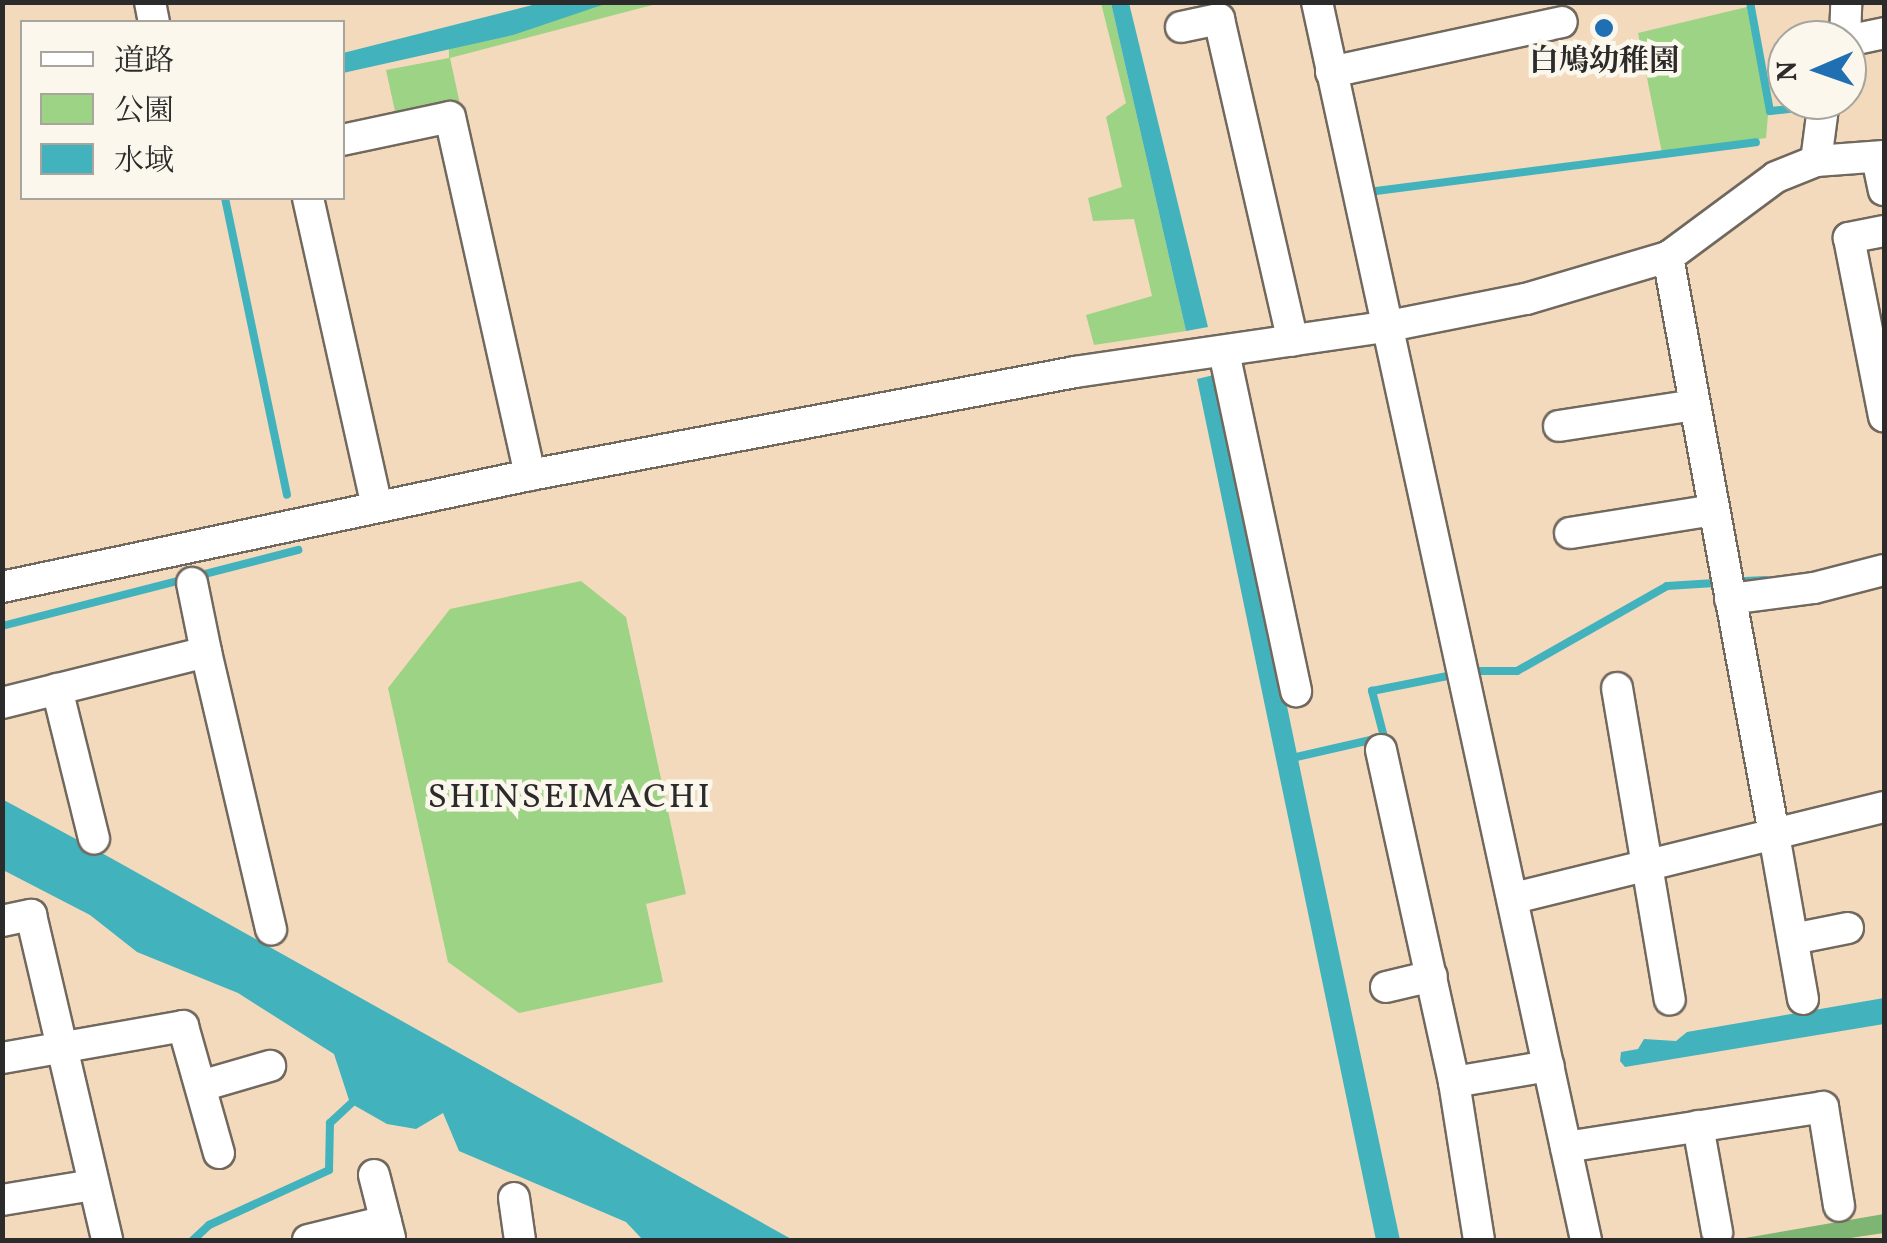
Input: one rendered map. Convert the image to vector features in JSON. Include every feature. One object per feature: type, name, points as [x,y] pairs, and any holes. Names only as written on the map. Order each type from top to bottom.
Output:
[{"type":"street","points":[[1318,2],[1384,327],[1514,898],[1586,1240]]},
{"type":"street","points":[[1182,26],[1219,19],[1293,341]]},
{"type":"street","points":[[1331,72],[1562,22]]},
{"type":"street","points":[[345,139],[450,117],[530,475]]},
{"type":"street","points":[[1816,162],[1821,120]]},
{"type":"street","points":[[2,587],[530,475],[1526,299],[1668,258],[1776,177],[1816,162],[1881,157],[1884,190]]},
{"type":"street","points":[[308,200],[377,506]]},
{"type":"street","points":[[1884,230],[1849,238],[1884,416]]},
{"type":"street","points":[[1668,258],[1804,999]]},
{"type":"street","points":[[1210,353],[1296,691]]},
{"type":"street","points":[[1559,426],[1694,405]]},
{"type":"street","points":[[1570,533],[1713,510]]},
{"type":"street","points":[[1730,598],[1814,588],[1884,570]]},
{"type":"street","points":[[192,583],[271,930]]},
{"type":"street","points":[[2,703],[206,652]]},
{"type":"street","points":[[1617,688],[1670,1000]]},
{"type":"street","points":[[57,689],[94,838]]},
{"type":"street","points":[[1381,750],[1454,1082],[1480,1240]]},
{"type":"street","points":[[1514,898],[1884,807]]},
{"type":"street","points":[[2,921],[31,916],[57,1048],[106,1240]]},
{"type":"street","points":[[1793,939],[1848,928]]},
{"type":"street","points":[[1386,987],[1432,976]]},
{"type":"street","points":[[2,1058],[183,1026],[219,1153]]},
{"type":"street","points":[[201,1086],[270,1066]]},
{"type":"street","points":[[1454,1082],[1550,1066]]},
{"type":"street","points":[[1566,1147],[1823,1107],[1839,1206]]},
{"type":"street","points":[[1698,1126],[1718,1232]]},
{"type":"street","points":[[308,1240],[388,1230],[374,1175]]},
{"type":"street","points":[[2,1200],[92,1185]]},
{"type":"street","points":[[514,1198],[520,1240]]},
{"type":"green space","points":[[608,3],[660,3],[450,58],[460,104],[396,116],[386,70],[449,58],[449,49]]},
{"type":"green space","points":[[1101,3],[1111,3],[1186,331],[1094,345],[1086,315],[1152,296],[1134,219],[1093,221],[1088,198],[1122,187],[1106,117],[1126,103]]},
{"type":"green space","points":[[1747,7],[1767,110],[1766,138],[1662,153],[1638,33]]},
{"type":"green space","points":[[581,581],[626,617],[686,894],[646,904],[663,982],[519,1013],[448,962],[388,688],[450,609]]},
{"type":"green space","points":[[1884,1214],[1884,1233],[1837,1240],[1733,1240]]},
{"type":"water","points":[[544,2],[608,3],[513,35],[345,73],[345,52]]},
{"type":"water","points":[[1111,3],[1129,3],[1208,327],[1186,331]]},
{"type":"water","points":[[1218,374],[1400,1240],[1376,1240],[1197,379]]},
{"type":"water","points":[[2,799],[793,1240],[643,1240],[626,1222],[459,1151],[443,1113],[416,1129],[387,1124],[350,1103],[334,1054],[238,993],[137,952],[90,915],[3,870]]},
{"type":"water","points":[[1884,998],[1884,1024],[1625,1067],[1620,1061],[1621,1052],[1638,1049],[1644,1039],[1676,1041],[1687,1032]]},
{"type":"waterway","points":[[1750,2],[1767,95]]},
{"type":"waterway","points":[[1376,191],[1756,142]]},
{"type":"waterway","points":[[225,200],[287,495]]},
{"type":"waterway","points":[[2,626],[298,550]]},
{"type":"waterway","points":[[1745,581],[1766,580]]},
{"type":"waterway","points":[[1476,671],[1517,671],[1667,586],[1715,583]]},
{"type":"waterway","points":[[1292,758],[1384,737],[1372,691],[1448,676]]},
{"type":"waterway","points":[[193,1240],[209,1225],[329,1170],[330,1123],[355,1100]]},
{"type":"place","name":"白鳩幼稚園","points":[[1604,28]]},
{"type":"district","name":"SHINSEIMACHI","points":[[570,798]]}]
